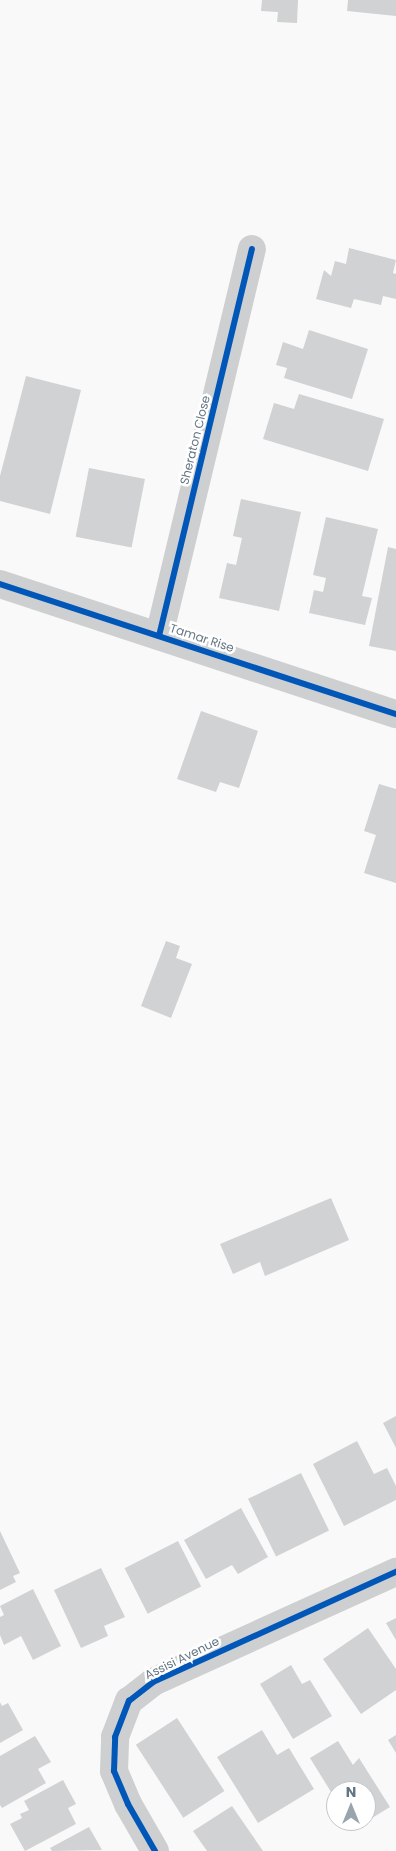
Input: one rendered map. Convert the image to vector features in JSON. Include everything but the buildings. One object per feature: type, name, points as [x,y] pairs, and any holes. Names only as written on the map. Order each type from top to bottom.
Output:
[{"type":"street","name":"Sheraton Close","points":[[159,636],[252,249]]},
{"type":"street","name":"Tamar Rise","points":[[0,584],[396,714]]},
{"type":"street","name":"Assisi Avenue","points":[[155,1851],[128,1804],[114,1771],[115,1737],[129,1701],[153,1682],[396,1572]]},
{"type":"cycle path","points":[[159,636],[252,249]]},
{"type":"cycle path","points":[[0,584],[396,714]]},
{"type":"cycle path","points":[[155,1851],[128,1804],[114,1771],[115,1737],[129,1701],[153,1682],[396,1572]]}]
